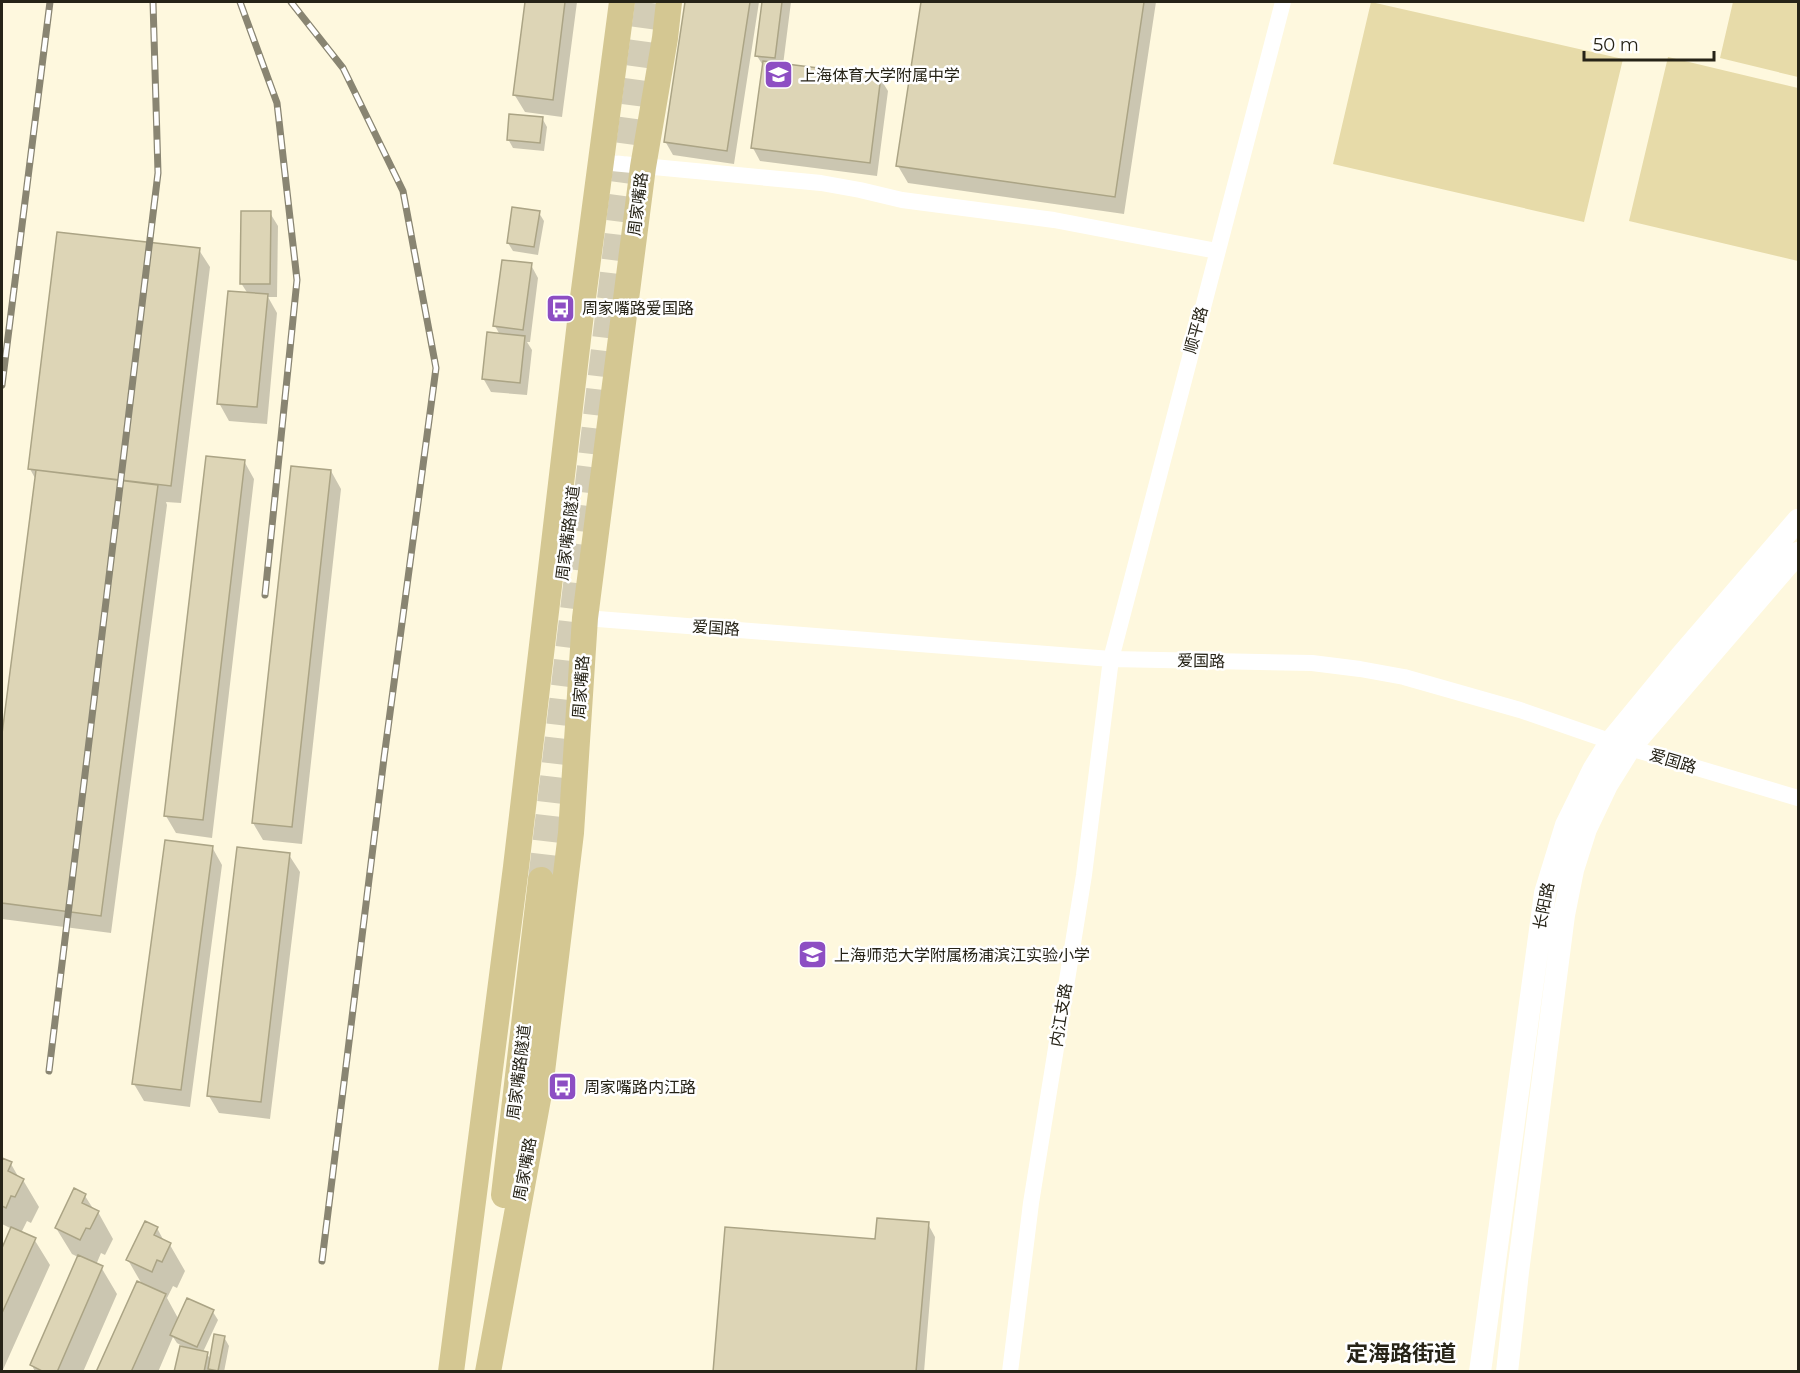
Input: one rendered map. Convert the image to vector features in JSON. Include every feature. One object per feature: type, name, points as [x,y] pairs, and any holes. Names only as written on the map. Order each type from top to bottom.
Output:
[{"type":"main road","points":[[451,1371],[516,867],[582,305],[622,2]]},
{"type":"main road","name":"周家嘴路","points":[[486,1371],[542,1076],[571,833],[585,618],[643,167],[669,2]]},
{"type":"main road","name":"周家嘴路隧道","points":[[516,867],[541,728],[564,565],[610,198]]},
{"type":"main road","name":"长阳路","points":[[1507,1371],[1564,915],[1573,870],[1586,829],[1607,785],[1621,745],[1680,657],[1798,520]]},
{"type":"main road","name":"长阳路","points":[[1480,1371],[1545,893],[1566,825],[1593,770],[1621,745],[1798,553]]},
{"type":"main road","name":"周家嘴路隧道","points":[[486,1371],[541,880]]},
{"type":"street","name":"顺平路","points":[[1111,659],[1283,2]]},
{"type":"street","points":[[601,162],[821,183],[860,189],[902,200],[1054,220],[1217,251]]},
{"type":"street","name":"爱国路","points":[[585,618],[1111,659],[1312,663],[1360,669],[1404,677],[1520,710],[1621,745],[1798,798]]},
{"type":"street","name":"内江支路","points":[[1010,1371],[1031,1203],[1084,875],[1111,659]]},
{"type":"shaded area","points":[[1371,2],[1623,59],[1584,222],[1333,164]]},
{"type":"shaded area","points":[[1733,2],[1798,2],[1798,77],[1720,58]]},
{"type":"shaded area","points":[[1668,57],[1798,88],[1798,261],[1629,221]]},
{"type":"building","points":[[525,2],[565,2],[553,100],[513,95]]},
{"type":"building","points":[[685,2],[750,2],[727,151],[664,142]]},
{"type":"building","points":[[762,2],[782,2],[775,58],[755,56]]},
{"type":"building","points":[[921,2],[1144,2],[1115,197],[896,166]]},
{"type":"building","points":[[763,61],[881,76],[870,163],[751,148]]},
{"type":"building","points":[[509,114],[543,117],[540,143],[507,140]]},
{"type":"building","points":[[512,207],[540,211],[534,247],[507,243]]},
{"type":"building","points":[[241,211],[271,211],[270,284],[240,284]]},
{"type":"building","points":[[57,232],[200,248],[171,486],[28,469]]},
{"type":"building","points":[[502,260],[532,263],[523,330],[493,326]]},
{"type":"building","points":[[228,291],[268,294],[257,407],[217,404]]},
{"type":"building","points":[[487,332],[525,336],[520,383],[482,379]]},
{"type":"building","points":[[206,456],[245,460],[203,820],[164,816]]},
{"type":"building","points":[[291,466],[331,470],[292,827],[252,823]]},
{"type":"building","points":[[36,470],[158,485],[101,916],[2,903],[2,734]]},
{"type":"building","points":[[165,840],[213,846],[181,1090],[132,1084]]},
{"type":"building","points":[[237,847],[290,853],[261,1102],[207,1096]]},
{"type":"building","points":[[2,1158],[12,1162],[8,1171],[24,1179],[15,1197],[11,1196],[6,1208],[2,1206]]},
{"type":"building","points":[[74,1188],[86,1194],[82,1203],[99,1211],[90,1229],[86,1228],[80,1240],[55,1228]]},
{"type":"building","points":[[877,1218],[929,1222],[916,1372],[713,1372],[725,1227],[875,1239]]},
{"type":"building","points":[[145,1221],[158,1227],[154,1235],[171,1243],[162,1262],[157,1260],[152,1272],[126,1260]]},
{"type":"building","points":[[11,1227],[36,1238],[2,1313],[2,1248]]},
{"type":"building","points":[[78,1255],[103,1266],[57,1372],[44,1372],[30,1365]]},
{"type":"building","points":[[137,1281],[166,1294],[131,1372],[96,1372]]},
{"type":"building","points":[[187,1298],[214,1310],[197,1347],[170,1335]]},
{"type":"building","points":[[214,1334],[225,1336],[218,1371],[208,1369]]},
{"type":"building","points":[[180,1346],[208,1352],[204,1372],[174,1372]]},
{"type":"tunnel","points":[[541,880],[622,198],[648,2]]},
{"type":"railway","points":[[2,385],[50,2]]},
{"type":"railway","points":[[49,1071],[158,173],[153,2]]},
{"type":"railway","points":[[240,2],[277,103],[297,280],[265,595]]},
{"type":"railway","points":[[291,2],[343,68],[403,191],[436,368],[384,758],[322,1261]]},
{"type":"place","name":"上海体育大学附属中学","points":[[779,75]]},
{"type":"place","name":"周家嘴路爱国路","points":[[561,308]]},
{"type":"place","name":"上海师范大学附属杨浦滨江实验小学","points":[[813,955]]},
{"type":"place","name":"周家嘴路内江路","points":[[563,1087]]},
{"type":"district","name":"定海路街道","points":[[1401,1353]]}]
